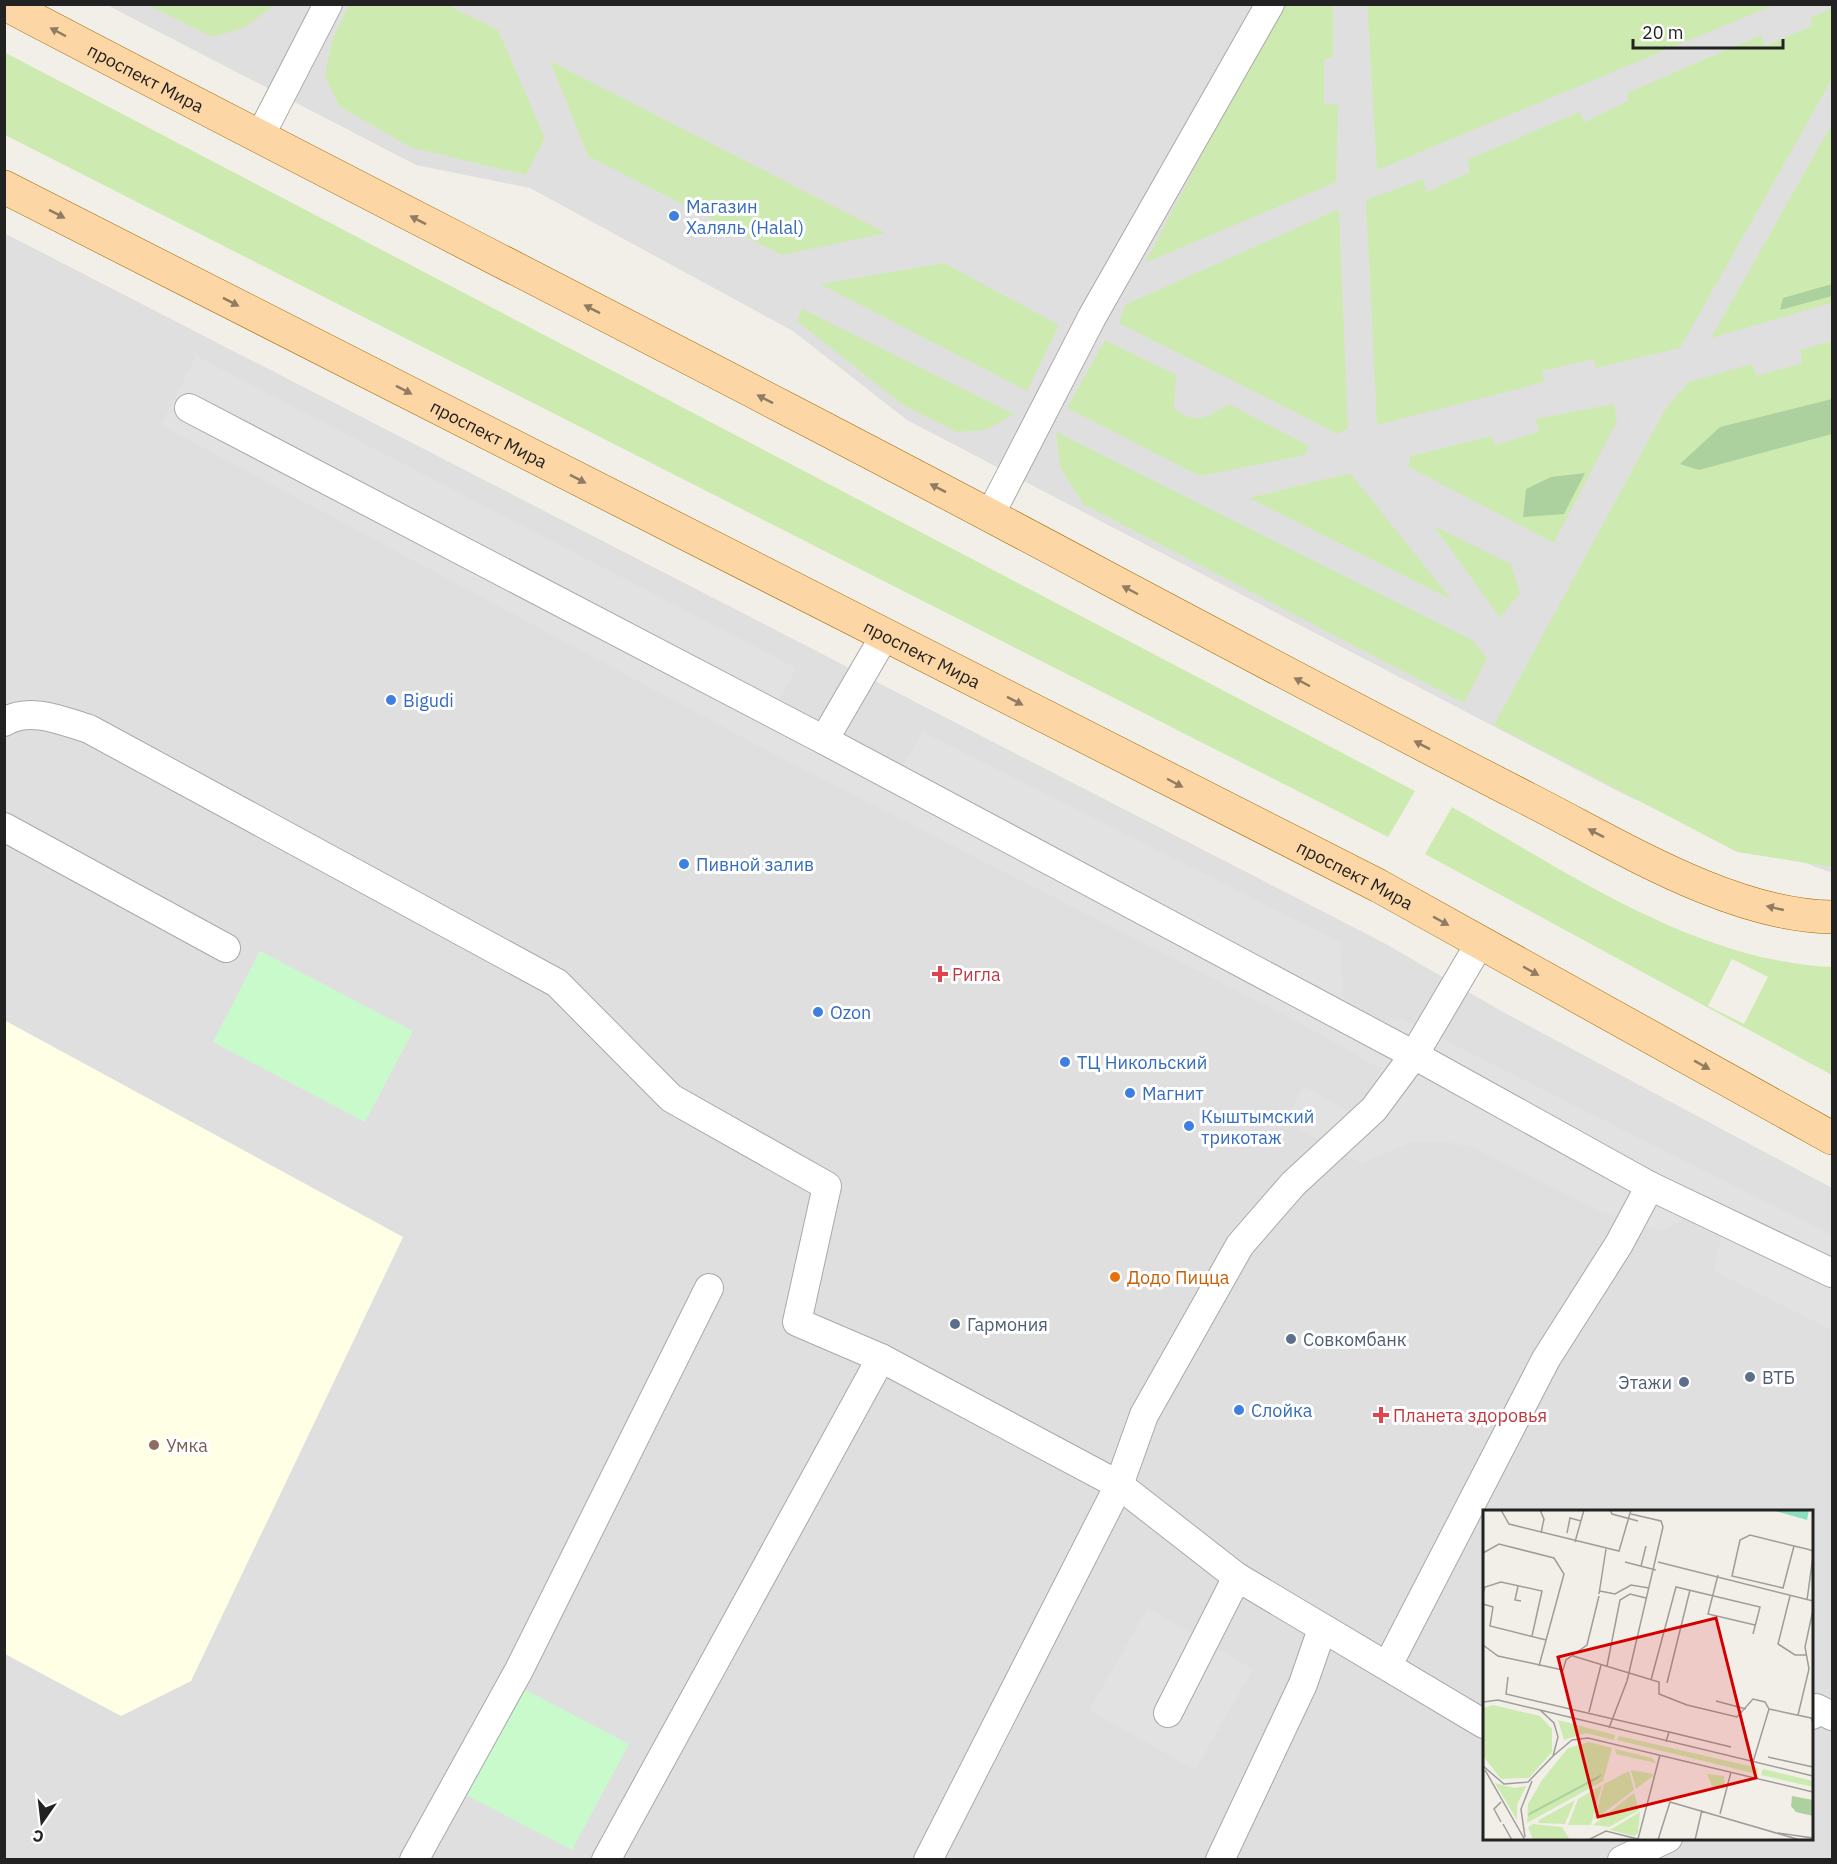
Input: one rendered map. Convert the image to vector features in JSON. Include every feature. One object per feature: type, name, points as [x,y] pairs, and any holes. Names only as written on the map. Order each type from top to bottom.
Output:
[{"type":"main road","name":"проспект Мира","points":[[5,4],[259,138],[990,515],[1353,709],[1661,867],[1734,899],[1813,916],[1833,916]]},
{"type":"main road","name":"проспект Мира","points":[[4,187],[1379,886],[1833,1138]]},
{"type":"lane","points":[[259,138],[328,4]]},
{"type":"lane","points":[[990,515],[1092,317],[1270,4]]},
{"type":"lane","points":[[189,408],[824,740],[1414,1055],[1650,1186],[1833,1273]]},
{"type":"lane","points":[[824,740],[885,634]]},
{"type":"lane","points":[[4,722],[13,717],[42,715],[89,729],[557,983],[670,1098],[827,1186],[797,1322],[881,1358],[1119,1485],[1237,1577],[1483,1723]]},
{"type":"lane","points":[[4,827],[226,948]]},
{"type":"lane","points":[[928,1860],[1119,1485],[1144,1414],[1240,1245],[1293,1184],[1374,1109],[1414,1055],[1480,942]]},
{"type":"lane","points":[[1388,1665],[1546,1359],[1619,1244],[1650,1186]]},
{"type":"lane","points":[[414,1860],[519,1670],[709,1288]]},
{"type":"lane","points":[[606,1860],[881,1358]]},
{"type":"lane","points":[[1168,1713],[1237,1577]]},
{"type":"lane","points":[[1220,1860],[1303,1684],[1322,1629]]},
{"type":"lane","points":[[1813,1713],[1816,1708],[1833,1716]]},
{"type":"lane","points":[[1622,1860],[1666,1840]]},
{"type":"shaded area","points":[[107,5],[1832,5],[1832,873],[1631,798],[907,420],[793,331],[530,188],[416,165]]},
{"type":"shaded area","points":[[4,233],[1386,944],[1503,1012],[1832,1188],[1832,1859],[5,1859]]},
{"type":"shaded area","points":[[196,356],[796,668],[780,699],[902,767],[923,732],[1340,942],[1344,999],[1378,1021],[1402,1019],[1832,1235],[1832,1330],[1714,1271],[1724,1223],[1694,1215],[1661,1231],[1600,1211],[1474,1148],[1447,1142],[1412,1142],[1361,1163],[1285,1122],[1304,1086],[1350,1112],[1364,1101],[1381,1069],[1304,1025],[785,760],[161,425]]},
{"type":"shaded area","name":"Умка","points":[[4,1020],[403,1237],[191,1681],[121,1716],[5,1654]]},
{"type":"shaded area","points":[[1148,1608],[1253,1669],[1195,1770],[1089,1710]]},
{"type":"green space","points":[[1367,4],[1774,4],[1774,5],[1377,170]]},
{"type":"green space","points":[[148,5],[274,5],[244,28],[212,37]]},
{"type":"green space","points":[[349,5],[448,5],[498,30],[545,138],[526,175],[410,147],[339,106],[325,76],[332,40]]},
{"type":"green space","points":[[1280,5],[1333,5],[1333,57],[1324,59],[1324,105],[1338,104],[1336,182],[1145,263]]},
{"type":"green space","points":[[1832,8],[1832,79],[1680,348],[1596,368],[1594,359],[1542,371],[1544,382],[1377,425],[1366,200],[1423,179],[1427,192],[1470,172],[1467,160],[1579,112],[1585,122],[1628,101],[1627,93],[1761,35],[1765,46],[1812,26],[1810,18]]},
{"type":"green space","points":[[4,52],[1415,791],[1388,837],[5,135]]},
{"type":"green space","points":[[550,61],[886,233],[782,255],[588,156]]},
{"type":"green space","points":[[1832,124],[1832,303],[1711,338]]},
{"type":"green space","points":[[1339,209],[1348,429],[1338,434],[1119,323],[1125,305]]},
{"type":"green space","points":[[944,263],[1059,325],[1027,391],[820,284]]},
{"type":"green space","points":[[1832,284],[1832,296],[1780,310],[1783,298]]},
{"type":"green space","points":[[802,309],[1014,414],[986,430],[957,432],[903,405],[797,321]]},
{"type":"green space","points":[[1105,340],[1176,375],[1174,409],[1182,414],[1202,418],[1229,404],[1309,446],[1305,455],[1200,476],[1067,408]]},
{"type":"green space","points":[[1832,341],[1832,867],[1737,852],[1494,725],[1666,408],[1689,382],[1752,364],[1757,376],[1802,363],[1800,350]]},
{"type":"green space","points":[[1832,399],[1832,434],[1699,470],[1680,464],[1720,427]]},
{"type":"green space","points":[[1614,404],[1617,421],[1554,543],[1409,467],[1410,456],[1492,436],[1494,445],[1539,432],[1536,419]]},
{"type":"green space","points":[[1056,432],[1472,640],[1487,658],[1464,703],[1083,504],[1060,467]]},
{"type":"green space","points":[[1350,473],[1452,600],[1249,498]]},
{"type":"green space","points":[[1585,473],[1564,514],[1523,517],[1526,489],[1551,477]]},
{"type":"green space","points":[[1434,526],[1511,564],[1520,593],[1500,618]]},
{"type":"green space","points":[[1452,807],[1587,885],[1682,931],[1731,949],[1781,961],[1832,967],[1832,1075],[1425,854]],"holes":[[[1732,959],[1768,977],[1744,1024],[1708,1006]]]},
{"type":"green space","points":[[260,951],[413,1031],[365,1122],[213,1042]]},
{"type":"green space","points":[[522,1688],[629,1744],[572,1850],[466,1795]]},
{"type":"place","name":"Магазин Халяль (Halal)","points":[[674,216]]},
{"type":"place","name":"Bigudi","points":[[391,700]]},
{"type":"place","name":"Пивной залив","points":[[684,864]]},
{"type":"place","name":"Ригла","points":[[940,974]]},
{"type":"place","name":"Ozon","points":[[818,1012]]},
{"type":"place","name":"ТЦ Никольский","points":[[1065,1062]]},
{"type":"place","name":"Магнит","points":[[1130,1093]]},
{"type":"place","name":"Кыштымский трикотаж","points":[[1189,1126]]},
{"type":"place","name":"Додо Пицца","points":[[1115,1277]]},
{"type":"place","name":"Гармония","points":[[955,1324]]},
{"type":"place","name":"Совкомбанк","points":[[1291,1339]]},
{"type":"place","name":"ВТБ","points":[[1750,1377]]},
{"type":"place","name":"Этажи","points":[[1684,1382]]},
{"type":"place","name":"Слойка","points":[[1239,1410]]},
{"type":"place","name":"Планета здоровья","points":[[1381,1415]]},
{"type":"place","name":"Умка","points":[[154,1445]]}]
